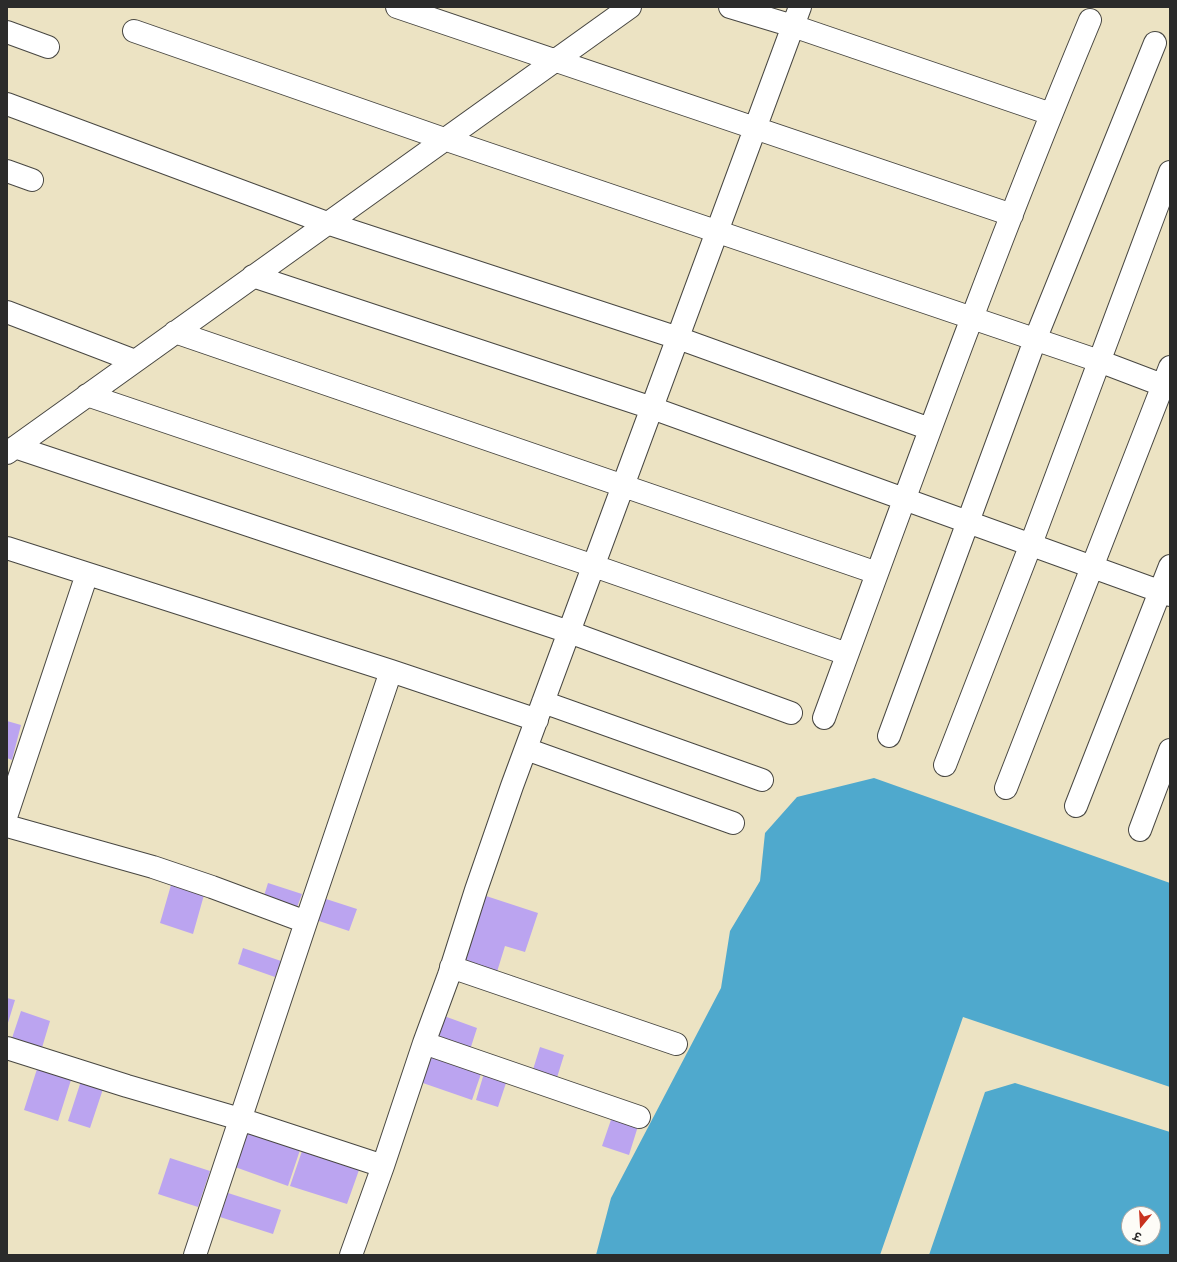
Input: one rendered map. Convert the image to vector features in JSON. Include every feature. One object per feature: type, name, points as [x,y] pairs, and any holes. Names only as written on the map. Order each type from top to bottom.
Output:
[{"type":"street","points":[[397,7],[1012,215]]},
{"type":"street","points":[[11,450],[630,7]]},
{"type":"street","points":[[730,7],[796,17],[1051,114]]},
{"type":"street","points":[[351,1255],[526,749],[796,17]]},
{"type":"street","points":[[824,718],[930,429],[1051,114],[1090,20]]},
{"type":"street","points":[[134,31],[444,139],[1035,340],[1099,361],[1168,380],[1006,788]]},
{"type":"street","points":[[7,32],[48,47]]},
{"type":"street","points":[[889,736],[1035,340],[1155,43]]},
{"type":"street","points":[[7,104],[327,223],[678,338],[930,429]]},
{"type":"street","points":[[7,171],[32,180]]},
{"type":"street","points":[[944,765],[1031,544],[1170,172]]},
{"type":"street","points":[[253,276],[652,408],[1165,593]]},
{"type":"street","points":[[7,312],[135,361]]},
{"type":"street","points":[[175,332],[877,573]]},
{"type":"street","points":[[87,395],[594,566],[847,654]]},
{"type":"street","points":[[11,450],[569,632],[790,713]]},
{"type":"street","points":[[8,551],[87,574],[391,671],[540,711],[762,780]]},
{"type":"street","points":[[1076,806],[1165,593],[1170,566]]},
{"type":"street","points":[[7,814],[87,574]]},
{"type":"street","points":[[195,1255],[391,671]]},
{"type":"street","points":[[526,749],[733,824]]},
{"type":"street","points":[[1140,830],[1170,750]]},
{"type":"street","points":[[7,826],[153,867],[306,922]]},
{"type":"street","points":[[451,967],[676,1044]]},
{"type":"street","points":[[424,1043],[639,1117]]},
{"type":"street","points":[[7,1048],[127,1086],[240,1119],[383,1166]]},
{"type":"water","points":[[874,778],[1170,883],[1170,1087],[963,1017],[880,1255],[596,1255],[611,1198],[721,988],[730,931],[760,881],[765,833],[797,797]]},
{"type":"water","points":[[1015,1083],[1170,1132],[1170,1255],[929,1255],[985,1092]]},
{"type":"building","points":[[7,721],[21,725],[12,760],[7,758]]},
{"type":"building","points":[[268,883],[302,894],[296,910],[263,899]]},
{"type":"building","points":[[171,885],[204,895],[193,934],[160,923]]},
{"type":"building","points":[[483,895],[538,913],[525,952],[505,946],[496,975],[460,963]]},
{"type":"building","points":[[323,898],[357,909],[349,931],[316,920]]},
{"type":"building","points":[[243,948],[281,961],[275,977],[238,964]]},
{"type":"building","points":[[7,998],[15,1000],[7,1026]]},
{"type":"building","points":[[21,1011],[50,1021],[41,1051],[11,1041]]},
{"type":"building","points":[[444,1016],[477,1028],[469,1053],[435,1041]]},
{"type":"building","points":[[540,1047],[564,1055],[555,1084],[531,1076]]},
{"type":"building","points":[[430,1052],[482,1071],[472,1100],[420,1082]]},
{"type":"building","points":[[37,1069],[71,1080],[58,1121],[24,1110]]},
{"type":"building","points":[[485,1070],[508,1077],[498,1107],[476,1100]]},
{"type":"building","points":[[81,1081],[103,1089],[90,1128],[68,1121]]},
{"type":"building","points":[[613,1114],[639,1123],[629,1155],[602,1146]]},
{"type":"building","points":[[247,1131],[300,1150],[288,1186],[235,1167]]},
{"type":"building","points":[[302,1151],[359,1170],[347,1204],[290,1186]]},
{"type":"building","points":[[170,1158],[210,1171],[198,1207],[158,1194]]},
{"type":"building","points":[[228,1193],[281,1210],[273,1234],[220,1217]]}]
